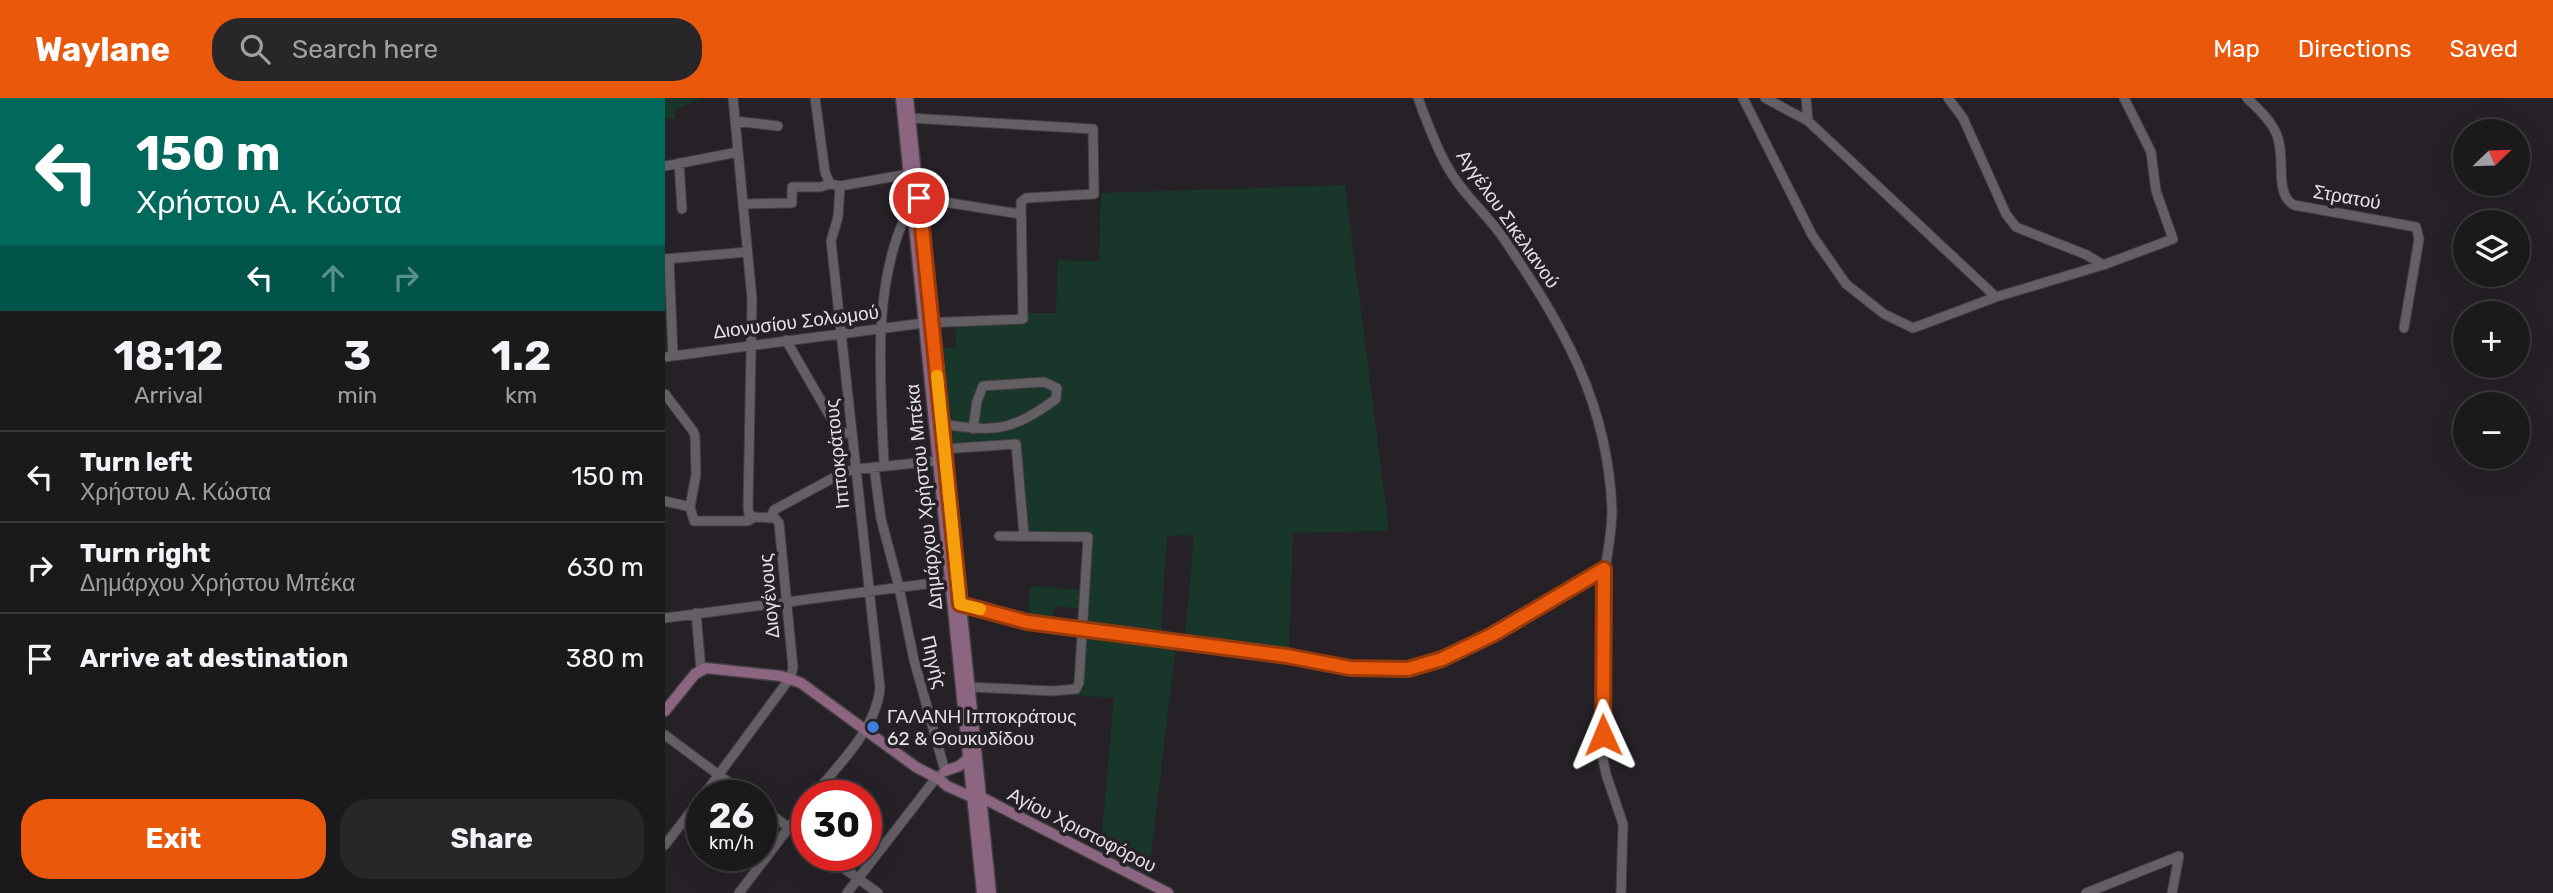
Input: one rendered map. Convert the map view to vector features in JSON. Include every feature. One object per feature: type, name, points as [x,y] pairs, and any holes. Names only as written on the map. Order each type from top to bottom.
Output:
[{"type":"main road","name":"Δημάρχου Χρήστου Μπέκα","points":[[901,98],[941,424],[969,758],[991,893]]},
{"type":"main road","name":"Δημάρχου Χρήστου Μπέκα","points":[[908,98],[919,198],[937,461],[954,580],[960,604],[969,687],[982,893]]},
{"type":"main road","points":[[665,711],[691,678],[701,670],[713,668],[790,678]]},
{"type":"main road","name":"Αγίου Χριστοφόρου","points":[[790,678],[810,689],[916,767],[949,780],[975,797],[1168,893]]},
{"type":"main road","points":[[940,776],[969,758]]},
{"type":"street","points":[[733,98],[753,299],[749,514],[754,517],[770,517],[774,510],[845,472],[937,461]]},
{"type":"street","points":[[815,98],[820,147],[829,184]]},
{"type":"street","name":"Αγγέλου Σικελιανού","points":[[1418,98],[1449,171],[1506,242],[1559,324],[1592,395],[1605,447],[1611,504],[1609,544],[1604,569],[1602,754],[1623,824],[1621,893]]},
{"type":"street","points":[[1743,98],[1812,236],[1846,284],[1884,314],[1913,328],[1996,297],[2103,265],[2173,239],[2156,191],[2151,152],[2124,98]]},
{"type":"street","points":[[1765,98],[1808,121],[1996,297]]},
{"type":"street","points":[[1806,98],[1808,121]]},
{"type":"street","points":[[1948,98],[1963,118],[2005,214],[2016,227],[2087,255],[2103,265]]},
{"type":"street","name":"Στρατού","points":[[2247,98],[2275,131],[2282,148],[2282,190],[2288,202],[2416,227],[2419,239],[2404,328]]},
{"type":"street","points":[[910,118],[1093,129],[1094,194],[1026,198],[1021,202],[1020,214],[919,198]]},
{"type":"street","points":[[735,121],[778,125]]},
{"type":"street","points":[[665,166],[738,152]]},
{"type":"street","points":[[679,163],[682,209]]},
{"type":"street","points":[[743,204],[792,203],[792,187],[820,187],[829,184],[840,186],[909,174]]},
{"type":"street","name":"Ιπποκράτους","points":[[826,780],[865,730],[879,702],[880,688],[831,241],[838,217],[840,186]]},
{"type":"street","name":"Πηγής","points":[[913,213],[905,217],[892,258],[881,329],[881,519],[899,587],[940,776]]},
{"type":"street","name":"Διονυσίου Σολωμού","points":[[669,357],[928,322],[1023,319],[1020,214]]},
{"type":"street","points":[[669,357],[667,259],[747,251]]},
{"type":"street","points":[[786,340],[839,432],[852,434]]},
{"type":"street","points":[[941,424],[973,429],[1000,429],[1021,421],[1056,399],[1057,388],[1045,382],[983,386],[977,401],[973,429]]},
{"type":"street","points":[[665,394],[695,436],[696,474],[690,507],[694,521],[748,521],[754,517]]},
{"type":"street","points":[[943,449],[1016,444],[1024,535]]},
{"type":"street","points":[[665,501],[690,507]]},
{"type":"street","name":"Διογένους","points":[[770,517],[775,517],[779,523],[793,668],[790,678]]},
{"type":"street","points":[[969,687],[1053,691],[1073,690],[1077,687],[1084,629],[1088,537],[999,536]]},
{"type":"street","points":[[960,604],[1015,619],[1287,656],[1350,668],[1408,669],[1442,659],[1492,635],[1604,569]]},
{"type":"street","points":[[665,618],[954,580]]},
{"type":"street","points":[[696,613],[701,670]]},
{"type":"street","points":[[715,780],[790,678]]},
{"type":"street","points":[[665,735],[726,780]]},
{"type":"street","points":[[847,893],[940,776]]},
{"type":"street","points":[[665,845],[686,818]]},
{"type":"street","points":[[777,818],[789,827]]},
{"type":"street","points":[[739,893],[791,824]]},
{"type":"street","points":[[2086,893],[2179,856],[2172,893]]},
{"type":"street","points":[[847,871],[878,893]]},
{"type":"green space","points":[[665,98],[701,98],[674,111],[676,119],[665,118]]},
{"type":"green space","points":[[1345,185],[1389,531],[1293,533],[1289,648],[1185,636],[1194,535],[1167,536],[1160,643],[1176,646],[1148,879],[1100,854],[1114,698],[1074,695],[1081,609],[1055,606],[1052,619],[1028,614],[1030,586],[1082,590],[1090,532],[1029,534],[1019,440],[949,446],[943,348],[956,348],[955,324],[1026,323],[1026,313],[1056,313],[1058,260],[1099,261],[1101,193]]},
{"type":"slow traffic","points":[[937,376],[960,604],[980,609]]},
{"type":"place","name":"ΓΑΛΑΝΗ Ιπποκράτους 62 & Θουκυδίδου","points":[[873,727]]},
{"type":"route","points":[[919,198],[960,604],[1027,622],[1287,656],[1350,668],[1408,669],[1442,659],[1492,635],[1604,569],[1603,735]]}]
